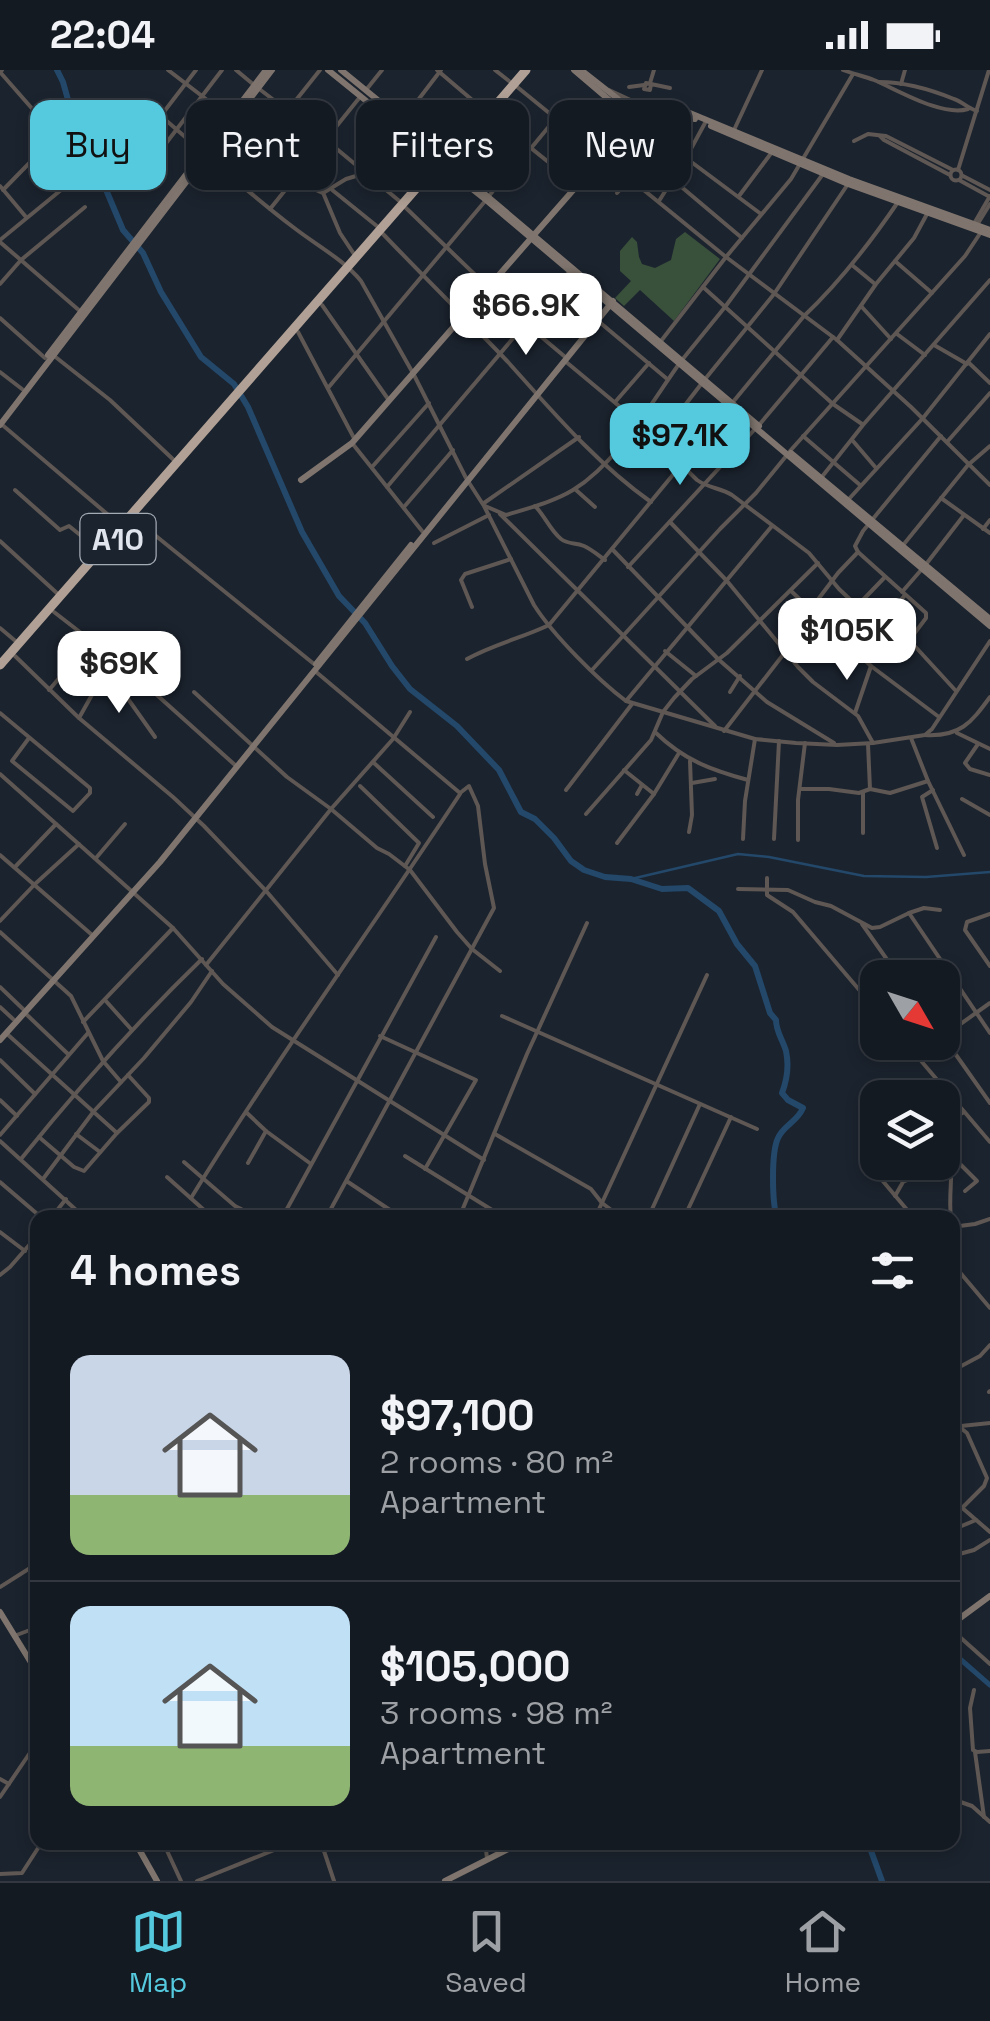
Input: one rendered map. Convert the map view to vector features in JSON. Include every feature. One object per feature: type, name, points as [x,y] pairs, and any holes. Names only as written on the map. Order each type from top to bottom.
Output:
[{"type":"highway","name":"A10","points":[[496,100],[522,70]]},
{"type":"highway","name":"A10","points":[[0,665],[100,551],[135,519],[418,190]]},
{"type":"highway","name":"A10","points":[[252,381],[322,305],[356,257],[382,232]]},
{"type":"highway","name":"A10","points":[[0,674],[177,463],[234,402]]},
{"type":"main road","points":[[246,100],[269,70]]},
{"type":"main road","points":[[328,70],[370,100]]},
{"type":"main road","points":[[341,70],[363,94]]},
{"type":"main road","points":[[578,70],[618,100]]},
{"type":"main road","points":[[578,70],[618,100]]},
{"type":"main road","points":[[691,113],[823,174],[980,229]]},
{"type":"main road","points":[[691,119],[980,229]]},
{"type":"main road","points":[[0,422],[186,179]]},
{"type":"main road","points":[[476,190],[990,622]]},
{"type":"main road","points":[[301,480],[354,442],[572,190]]},
{"type":"main road","points":[[532,235],[680,362]]},
{"type":"main road","points":[[564,358],[610,302]]},
{"type":"main road","points":[[2,1036],[133,891],[254,745],[610,302]]},
{"type":"main road","points":[[0,422],[49,356]]},
{"type":"main road","points":[[819,479],[924,567]]},
{"type":"main road","points":[[373,596],[467,480]]},
{"type":"main road","points":[[194,817],[254,745]]},
{"type":"main road","points":[[52,979],[133,891]]},
{"type":"main road","points":[[2,1036],[24,1010]]},
{"type":"main road","points":[[960,1620],[990,1596]]},
{"type":"main road","points":[[0,1612],[30,1661]]},
{"type":"main road","points":[[140,1850],[157,1881]]},
{"type":"main road","points":[[444,1881],[506,1850]]},
{"type":"street","points":[[2,70],[30,106]]},
{"type":"street","points":[[168,70],[207,100]]},
{"type":"street","points":[[166,110],[196,70]]},
{"type":"street","points":[[166,144],[222,70]]},
{"type":"street","points":[[236,70],[274,100]]},
{"type":"street","points":[[296,100],[320,70]]},
{"type":"street","points":[[336,128],[382,70]]},
{"type":"street","points":[[496,70],[549,113]]},
{"type":"street","points":[[644,97],[654,70]]},
{"type":"street","points":[[734,130],[762,70]]},
{"type":"street","points":[[843,70],[904,95],[949,109],[968,109]]},
{"type":"street","points":[[901,84],[905,70]]},
{"type":"street","points":[[956,174],[989,70]]},
{"type":"street","points":[[418,100],[439,71],[472,100]]},
{"type":"street","points":[[661,342],[802,162],[853,74]]},
{"type":"street","points":[[879,82],[953,98],[976,111]]},
{"type":"street","points":[[628,87],[670,88]]},
{"type":"street","points":[[603,88],[632,100]]},
{"type":"street","points":[[166,120],[186,139]]},
{"type":"street","points":[[691,150],[706,124]]},
{"type":"street","points":[[328,388],[549,126]]},
{"type":"street","points":[[592,670],[756,493],[965,256],[980,229],[990,197],[956,174],[880,136],[868,134],[854,142]]},
{"type":"street","points":[[530,146],[549,162]]},
{"type":"street","points":[[336,148],[356,166]]},
{"type":"street","points":[[739,197],[772,152]]},
{"type":"street","points":[[691,162],[761,214]]},
{"type":"street","points":[[27,218],[2,188],[30,163]]},
{"type":"street","points":[[500,514],[535,506],[574,489],[604,466],[823,174]]},
{"type":"street","points":[[657,440],[774,294],[848,184]]},
{"type":"street","points":[[61,190],[0,241],[82,314]]},
{"type":"street","points":[[247,190],[350,268],[384,320],[534,605],[611,690],[628,703],[721,730],[778,741],[836,745],[957,733],[990,749]]},
{"type":"street","points":[[270,209],[285,190]]},
{"type":"street","points":[[315,190],[329,190]]},
{"type":"street","points":[[332,190],[382,232],[604,466],[652,502]]},
{"type":"street","points":[[387,190],[526,324],[705,486],[726,491],[809,553],[858,606]]},
{"type":"street","points":[[617,193],[620,190]]},
{"type":"street","points":[[644,190],[835,339],[990,485]]},
{"type":"street","points":[[658,202],[666,190]]},
{"type":"street","points":[[685,190],[742,238]]},
{"type":"street","points":[[323,193],[340,233],[356,257]]},
{"type":"street","points":[[467,659],[550,626],[804,316],[852,265],[898,202]]},
{"type":"street","points":[[1,281],[85,207]]},
{"type":"street","points":[[628,567],[835,339],[914,238],[928,212]]},
{"type":"street","points":[[895,261],[932,293]]},
{"type":"street","points":[[852,265],[876,284]]},
{"type":"street","points":[[387,487],[570,271]]},
{"type":"street","points":[[819,479],[990,280]]},
{"type":"street","points":[[703,288],[833,404],[863,425]]},
{"type":"street","points":[[322,305],[390,401]]},
{"type":"street","points":[[861,306],[891,339]]},
{"type":"street","points":[[0,318],[110,400],[177,463]]},
{"type":"street","points":[[597,320],[668,380]]},
{"type":"street","points":[[298,332],[354,442],[422,531]]},
{"type":"street","points":[[896,333],[925,355]]},
{"type":"street","points":[[848,500],[923,418],[990,334]]},
{"type":"street","points":[[934,345],[967,363],[990,383]]},
{"type":"street","points":[[615,402],[649,363]]},
{"type":"street","points":[[0,372],[22,389]]},
{"type":"street","points":[[947,442],[990,393]]},
{"type":"street","points":[[372,468],[429,403]]},
{"type":"street","points":[[0,422],[124,528]]},
{"type":"street","points":[[804,436],[860,484]]},
{"type":"street","points":[[941,436],[855,546],[927,615],[911,642],[956,692]]},
{"type":"street","points":[[483,505],[579,437]]},
{"type":"street","points":[[851,440],[876,468]]},
{"type":"street","points":[[902,546],[968,465],[990,446]]},
{"type":"street","points":[[404,508],[453,450]]},
{"type":"street","points":[[574,489],[595,507]]},
{"type":"street","points":[[16,490],[60,530],[69,526],[100,551]]},
{"type":"street","points":[[942,498],[990,533]]},
{"type":"street","points":[[483,505],[500,514],[721,730]]},
{"type":"street","points":[[535,506],[564,542],[579,543],[605,560]]},
{"type":"street","points":[[434,543],[488,515]]},
{"type":"street","points":[[858,654],[964,515]]},
{"type":"street","points":[[135,519],[460,793]]},
{"type":"street","points":[[983,529],[990,520]]},
{"type":"street","points":[[670,522],[727,581],[813,682],[855,713],[870,734],[870,789]]},
{"type":"street","points":[[566,790],[655,664],[772,526]]},
{"type":"street","points":[[0,541],[60,596]]},
{"type":"street","points":[[613,550],[718,659],[767,702],[836,745]]},
{"type":"street","points":[[721,730],[756,691],[832,580],[858,552]]},
{"type":"street","points":[[472,607],[463,577],[511,559]]},
{"type":"street","points":[[586,814],[655,732],[662,712],[680,692],[818,563]]},
{"type":"street","points":[[832,632],[885,576]]},
{"type":"street","points":[[791,590],[871,666],[939,718]]},
{"type":"street","points":[[54,612],[122,664],[235,765]]},
{"type":"street","points":[[0,628],[18,644]]},
{"type":"street","points":[[49,690],[91,641]]},
{"type":"street","points":[[925,736],[990,641]]},
{"type":"street","points":[[666,651],[696,676]]},
{"type":"street","points":[[16,656],[79,718],[194,817],[267,892],[336,973]]},
{"type":"street","points":[[79,718],[93,694],[122,664]]},
{"type":"street","points":[[855,713],[871,666]]},
{"type":"street","points":[[111,675],[155,737]]},
{"type":"street","points":[[730,692],[740,676]]},
{"type":"street","points":[[194,692],[287,778],[407,868],[472,949],[500,971]]},
{"type":"street","points":[[957,733],[990,696]]},
{"type":"street","points":[[21,1159],[131,1029],[204,962],[267,892],[410,712]]},
{"type":"street","points":[[0,713],[30,738],[90,788],[74,811],[12,761],[30,738]]},
{"type":"street","points":[[655,732],[690,761],[748,780]]},
{"type":"street","points":[[743,839],[755,738]]},
{"type":"street","points":[[911,738],[964,855]]},
{"type":"street","points":[[774,839],[778,741]]},
{"type":"street","points":[[798,840],[805,743]]},
{"type":"street","points":[[978,744],[965,763],[970,769],[990,774]]},
{"type":"street","points":[[617,843],[679,753]]},
{"type":"street","points":[[689,832],[690,761]]},
{"type":"street","points":[[373,762],[433,816]]},
{"type":"street","points":[[624,770],[654,794]]},
{"type":"street","points":[[0,774],[173,928],[240,1000],[272,1028],[484,1160]]},
{"type":"street","points":[[692,784],[716,778]]},
{"type":"street","points":[[800,789],[870,789],[890,793],[928,780]]},
{"type":"street","points":[[637,794],[642,785]]},
{"type":"street","points":[[360,786],[419,843],[407,868]]},
{"type":"street","points":[[191,1198],[336,973],[460,793],[469,786],[478,806],[494,908],[330,1210]]},
{"type":"street","points":[[932,790],[922,797],[937,848]]},
{"type":"street","points":[[863,792],[863,834]]},
{"type":"street","points":[[962,799],[990,815]]},
{"type":"street","points":[[15,867],[56,824]]},
{"type":"street","points":[[96,858],[125,824]]},
{"type":"street","points":[[0,921],[80,844]]},
{"type":"street","points":[[0,854],[90,934]]},
{"type":"street","points":[[767,878],[767,895],[793,912],[860,991]]},
{"type":"street","points":[[738,889],[788,890],[872,928],[924,908],[940,910]]},
{"type":"street","points":[[909,913],[990,1033]]},
{"type":"street","points":[[990,914],[967,922],[964,930],[990,966]]},
{"type":"street","points":[[859,920],[887,960]]},
{"type":"street","points":[[463,1210],[587,923]]},
{"type":"street","points":[[83,1022],[173,928]]},
{"type":"street","points":[[0,932],[71,996],[103,1061],[121,1082]]},
{"type":"street","points":[[286,1210],[436,936]]},
{"type":"street","points":[[43,1179],[94,1111],[191,1002],[212,971]]},
{"type":"street","points":[[599,1210],[707,975]]},
{"type":"street","points":[[0,986],[69,1055]]},
{"type":"street","points":[[105,1000],[131,1029]]},
{"type":"street","points":[[960,1024],[990,1003]]},
{"type":"street","points":[[0,1007],[13,1020]]},
{"type":"street","points":[[502,1016],[758,1129]]},
{"type":"street","points":[[77,1210],[0,1138],[88,1034]]},
{"type":"street","points":[[2,1036],[117,1132]]},
{"type":"street","points":[[380,1036],[476,1080],[424,1168]]},
{"type":"street","points":[[0,1060],[35,1094]]},
{"type":"street","points":[[921,1060],[990,1142]]},
{"type":"street","points":[[960,1060],[990,1103]]},
{"type":"street","points":[[39,1136],[79,1171],[84,1171],[150,1100],[128,1075]]},
{"type":"street","points":[[0,1100],[16,1116]]},
{"type":"street","points":[[652,1210],[700,1104]]},
{"type":"street","points":[[960,1114],[964,1112]]},
{"type":"street","points":[[247,1113],[312,1164]]},
{"type":"street","points":[[688,1210],[730,1117]]},
{"type":"street","points":[[248,1163],[266,1131]]},
{"type":"street","points":[[76,1134],[100,1152]]},
{"type":"street","points":[[495,1134],[590,1189],[611,1210]]},
{"type":"street","points":[[950,1210],[951,1152],[978,1181],[966,1191]]},
{"type":"street","points":[[405,1156],[491,1210]]},
{"type":"street","points":[[184,1162],[243,1210]]},
{"type":"street","points":[[167,1177],[204,1210]]},
{"type":"street","points":[[882,1180],[907,1210]]},
{"type":"street","points":[[895,1196],[908,1180]]},
{"type":"street","points":[[346,1181],[391,1210]]},
{"type":"street","points":[[0,1182],[33,1210]]},
{"type":"street","points":[[57,1210],[66,1199]]},
{"type":"street","points":[[960,1223],[975,1224],[990,1218]]},
{"type":"street","points":[[0,1232],[25,1250]]},
{"type":"street","points":[[0,1274],[30,1244]]},
{"type":"street","points":[[960,1272],[990,1308]]},
{"type":"street","points":[[960,1367],[980,1356],[990,1345]]},
{"type":"street","points":[[990,1423],[961,1426],[987,1478],[962,1508],[990,1532]]},
{"type":"street","points":[[981,1460],[990,1467]]},
{"type":"street","points":[[960,1528],[990,1522]]},
{"type":"street","points":[[960,1554],[990,1540]]},
{"type":"street","points":[[0,1587],[30,1568]]},
{"type":"street","points":[[14,1636],[30,1630]]},
{"type":"street","points":[[960,1635],[990,1664]]},
{"type":"street","points":[[974,1690],[970,1708],[984,1816]]},
{"type":"street","points":[[975,1752],[990,1752]]},
{"type":"street","points":[[0,1798],[30,1753]]},
{"type":"street","points":[[0,1779],[9,1784]]},
{"type":"street","points":[[960,1802],[972,1806],[990,1822]]},
{"type":"street","points":[[0,1874],[22,1873],[37,1850]]},
{"type":"street","points":[[167,1850],[181,1881]]},
{"type":"street","points":[[197,1881],[274,1850]]},
{"type":"street","points":[[324,1850],[334,1881]]},
{"type":"street","points":[[486,1850],[487,1860]]},
{"type":"green space","points":[[685,232],[720,259],[674,321],[640,290],[624,306],[615,298],[631,281],[620,271],[620,251],[632,237],[642,264],[655,268],[671,260],[676,239]]},
{"type":"waterway","points":[[57,70],[81,146],[99,173],[123,230],[143,253],[161,292],[201,357],[234,384],[248,407],[302,532],[339,596],[365,623],[392,666],[410,689],[457,726],[499,770],[521,812],[535,819],[571,861],[605,877],[631,879],[662,889],[688,888],[719,911],[737,944],[755,966],[786,1051],[782,1093],[803,1108],[780,1134],[776,1145],[776,1210]]},
{"type":"waterway","points":[[631,879],[738,854],[864,876],[990,872]]},
{"type":"waterway","points":[[960,1659],[990,1685]]},
{"type":"waterway","points":[[871,1850],[882,1881]]}]
